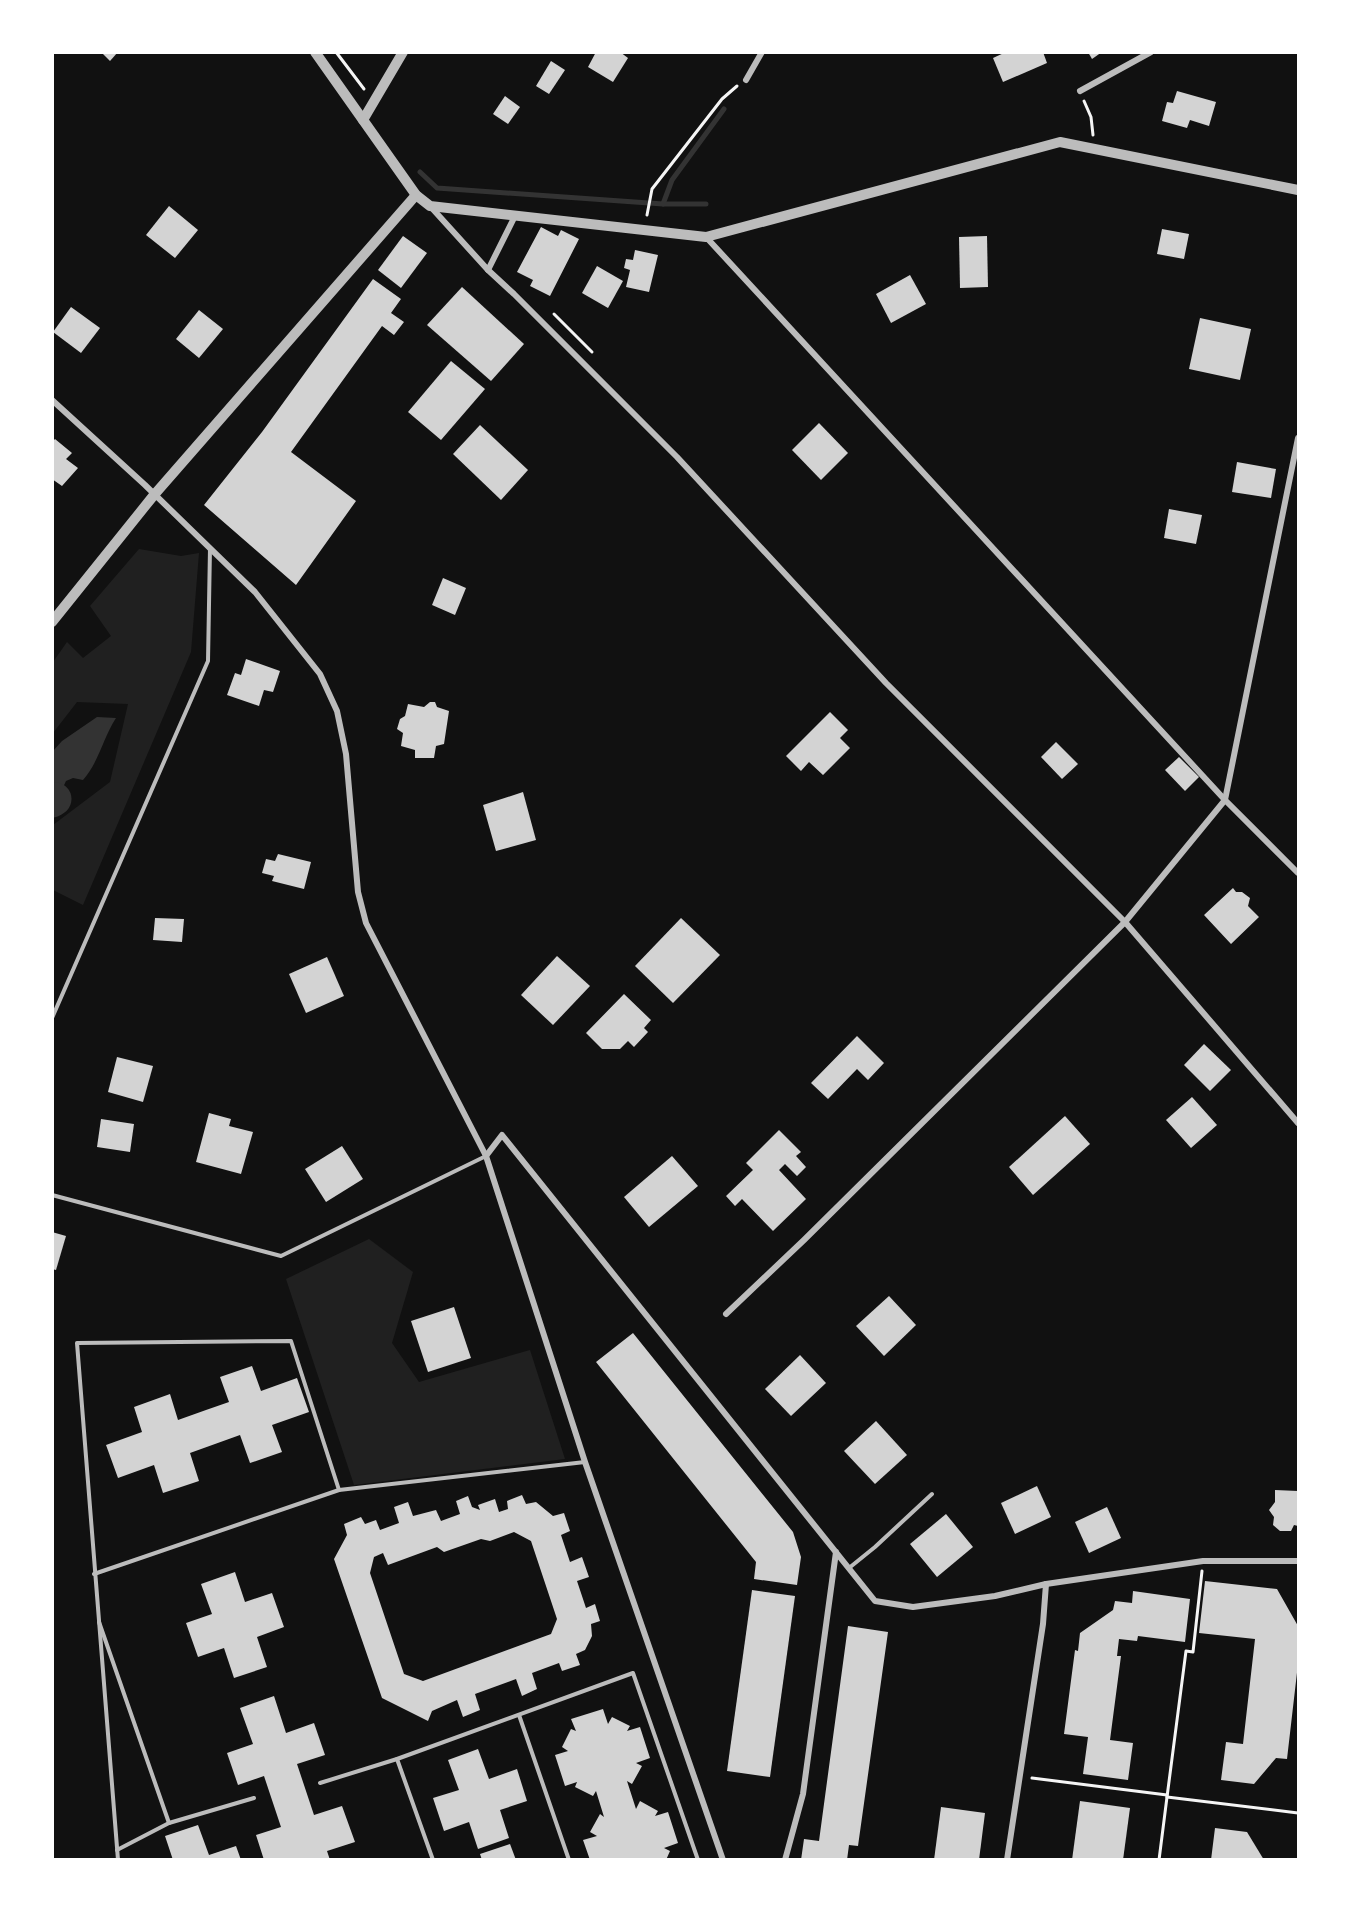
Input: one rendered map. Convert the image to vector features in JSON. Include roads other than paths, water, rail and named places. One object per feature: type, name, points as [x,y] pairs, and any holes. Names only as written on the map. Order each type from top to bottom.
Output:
[{"type":"street","points":[[315,52],[416,195],[430,206],[488,270],[677,457],[885,683],[1125,922],[1299,1123]]},
{"type":"street","points":[[363,120],[403,52]]},
{"type":"street","points":[[746,80],[762,52]]},
{"type":"street","points":[[1080,91],[1151,52]]},
{"type":"street","points":[[430,206],[706,237],[1060,142],[1299,190]]},
{"type":"street","points":[[52,622],[154,495],[416,195]]},
{"type":"street","points":[[488,270],[515,216]]},
{"type":"street","points":[[706,237],[1225,800],[1299,873]]},
{"type":"street","points":[[52,400],[255,592],[320,674],[337,711],[346,754],[358,892],[366,923],[486,1156],[585,1462],[723,1860]]},
{"type":"street","points":[[726,1314],[804,1240],[1125,922],[1225,800],[1299,438]]},
{"type":"street","points":[[486,1156],[502,1136],[875,1601],[913,1607],[995,1596],[1046,1584],[1203,1561],[1299,1561]]},
{"type":"street","points":[[784,1860],[803,1794],[836,1552]]},
{"type":"street","points":[[1007,1860],[1043,1624],[1046,1584]]},
{"type":"lane","points":[[52,1018],[208,661],[210,547]]},
{"type":"lane","points":[[52,1195],[281,1256],[486,1156]]},
{"type":"lane","points":[[118,1860],[77,1343],[291,1341],[339,1490]]},
{"type":"lane","points":[[94,1574],[339,1490],[585,1462]]},
{"type":"lane","points":[[849,1568],[932,1494]]},
{"type":"lane","points":[[97,1616],[169,1823]]},
{"type":"lane","points":[[320,1783],[397,1759],[633,1673],[698,1860]]},
{"type":"lane","points":[[519,1715],[569,1860]]},
{"type":"lane","points":[[397,1759],[433,1860]]},
{"type":"lane","points":[[117,1850],[169,1823],[254,1798]]},
{"type":"waterway","points":[[663,204],[672,180],[724,109]]},
{"type":"waterway","points":[[420,172],[437,188],[663,204],[706,204]]}]
